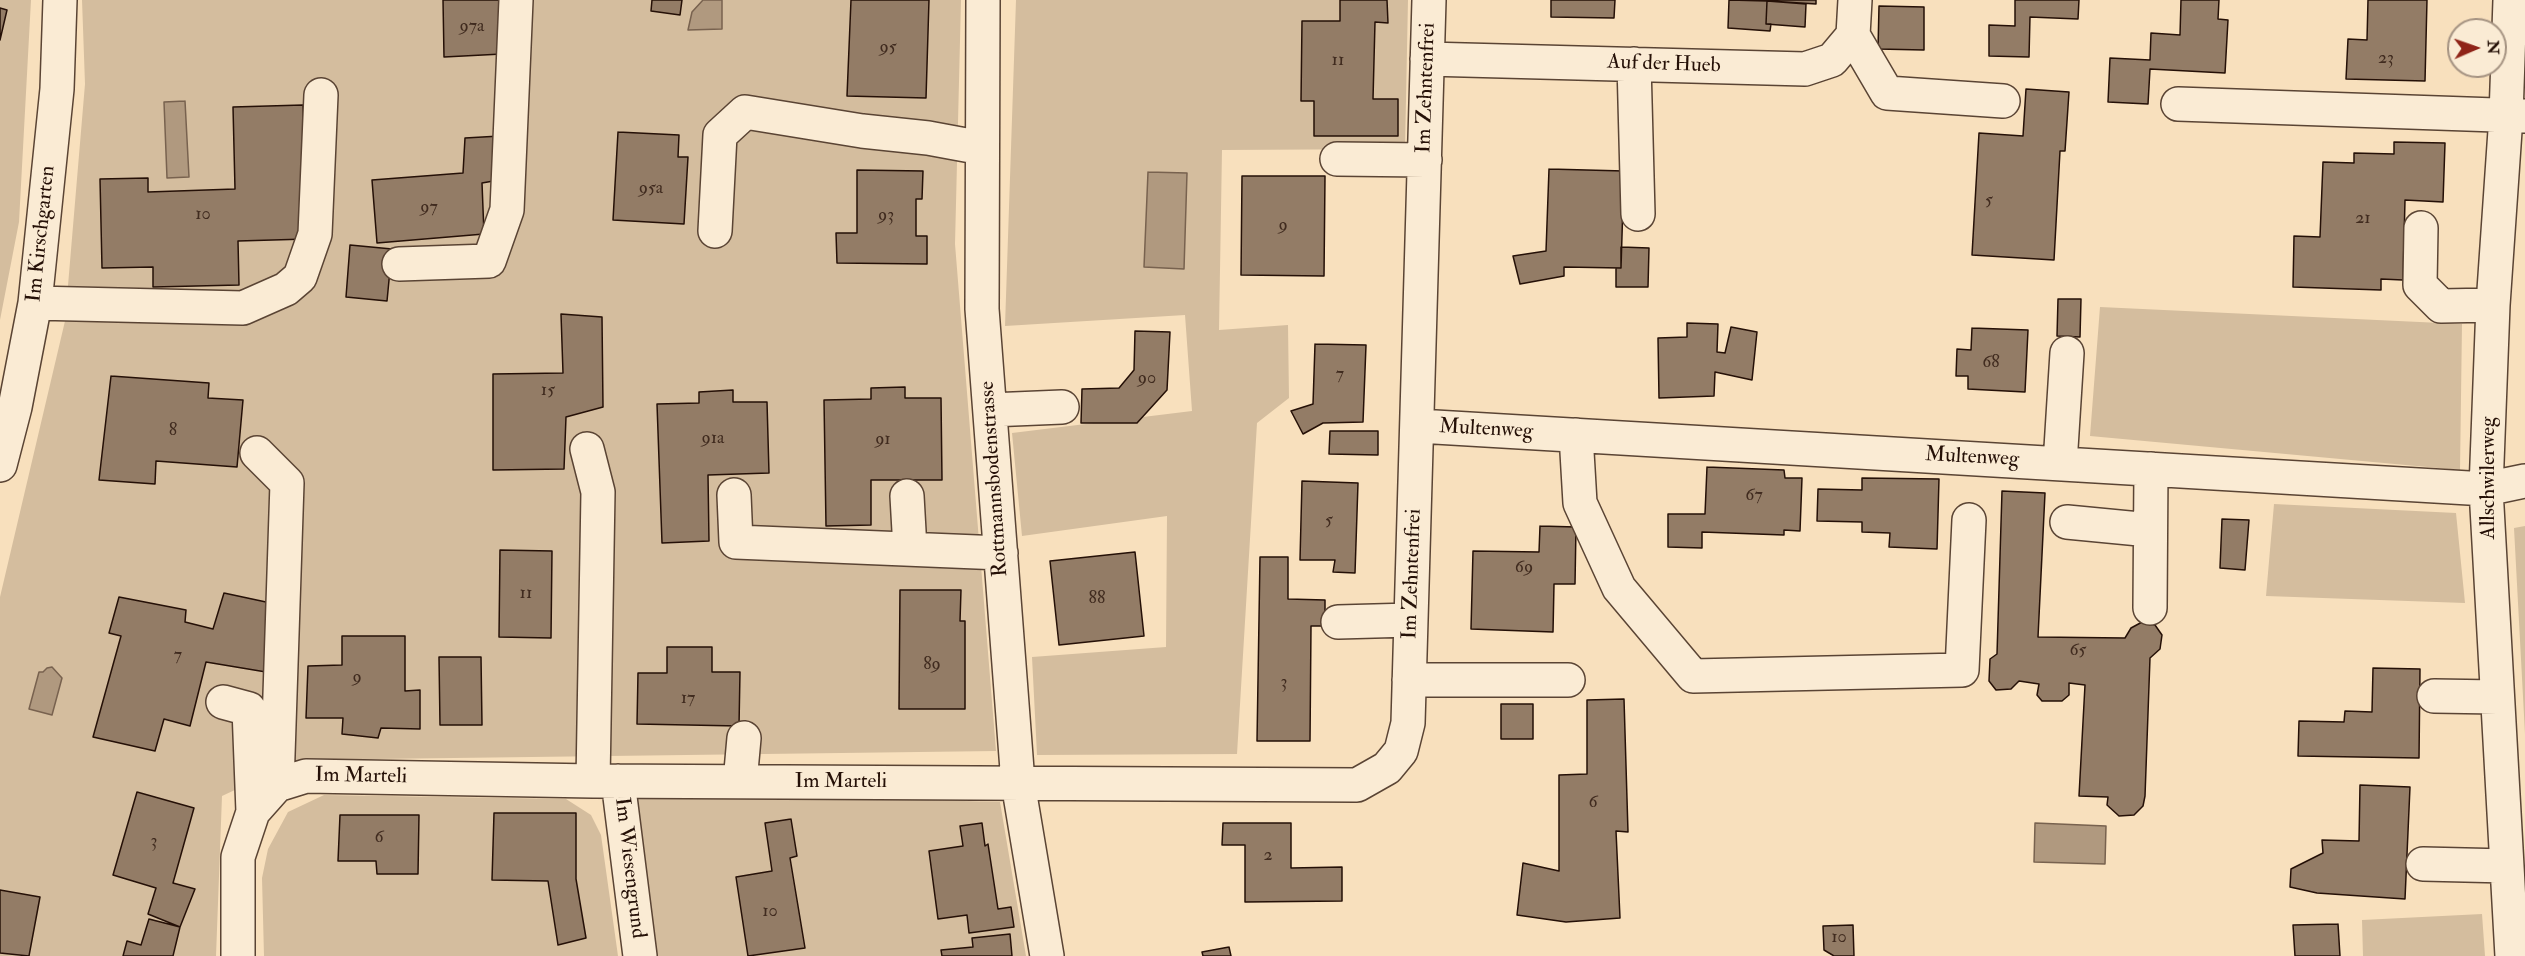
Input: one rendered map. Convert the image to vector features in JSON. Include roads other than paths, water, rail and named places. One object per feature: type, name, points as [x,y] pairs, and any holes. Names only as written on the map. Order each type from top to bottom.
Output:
[{"type":"street","name":"Im Kirschgarten","points":[[0,465],[15,407],[35,303],[57,89],[60,0]]},
{"type":"street","points":[[399,264],[489,261],[507,210],[516,0]]},
{"type":"street","name":"Rottmannsbodenstrasse","points":[[983,0],[982,309],[1018,783],[1047,956]]},
{"type":"street","name":"Im Zehntenfrei","points":[[1018,783],[1356,785],[1387,768],[1401,751],[1408,723],[1429,0]]},
{"type":"street","points":[[1855,0],[1853,35],[1887,93],[2003,101]]},
{"type":"street","name":"Allschwilerweg","points":[[2510,0],[2516,116],[2493,305],[2486,489],[2512,956]]},
{"type":"street","name":"Auf der Hueb","points":[[1427,59],[1805,69],[1832,60],[1853,35]]},
{"type":"street","points":[[1634,64],[1638,214]]},
{"type":"street","points":[[35,303],[243,308],[286,289],[300,277],[315,234],[321,95]]},
{"type":"street","points":[[2178,104],[2516,116]]},
{"type":"street","points":[[715,231],[720,135],[745,112],[982,148]]},
{"type":"street","points":[[1337,159],[1425,160]]},
{"type":"street","points":[[2421,228],[2420,285],[2441,306],[2493,305]]},
{"type":"street","points":[[2060,464],[2067,353]]},
{"type":"street","points":[[990,410],[1062,407]]},
{"type":"street","name":"Multenweg","points":[[1418,426],[2486,489],[2525,481]]},
{"type":"street","points":[[1576,435],[1580,503],[1619,588],[1693,676],[1962,670],[1969,520]]},
{"type":"street","points":[[587,449],[598,492],[606,781]]},
{"type":"street","points":[[253,812],[277,785],[287,483],[257,453]]},
{"type":"street","points":[[2150,608],[2151,469]]},
{"type":"street","points":[[734,495],[736,542],[1001,553]]},
{"type":"street","points":[[907,496],[910,549]]},
{"type":"street","points":[[2067,522],[2150,530]]},
{"type":"street","points":[[1338,622],[1411,620]]},
{"type":"street","points":[[1409,680],[1568,680]]},
{"type":"street","points":[[2434,696],[2498,696]]},
{"type":"street","points":[[223,702],[249,709],[253,812],[238,857],[238,956]]},
{"type":"street","points":[[740,782],[744,738]]},
{"type":"street","name":"Im Marteli","points":[[277,785],[306,776],[606,781],[1018,783]]},
{"type":"street","name":"Im Wiesengrund","points":[[606,781],[640,956]]},
{"type":"street","points":[[2423,864],[2506,866]]}]
